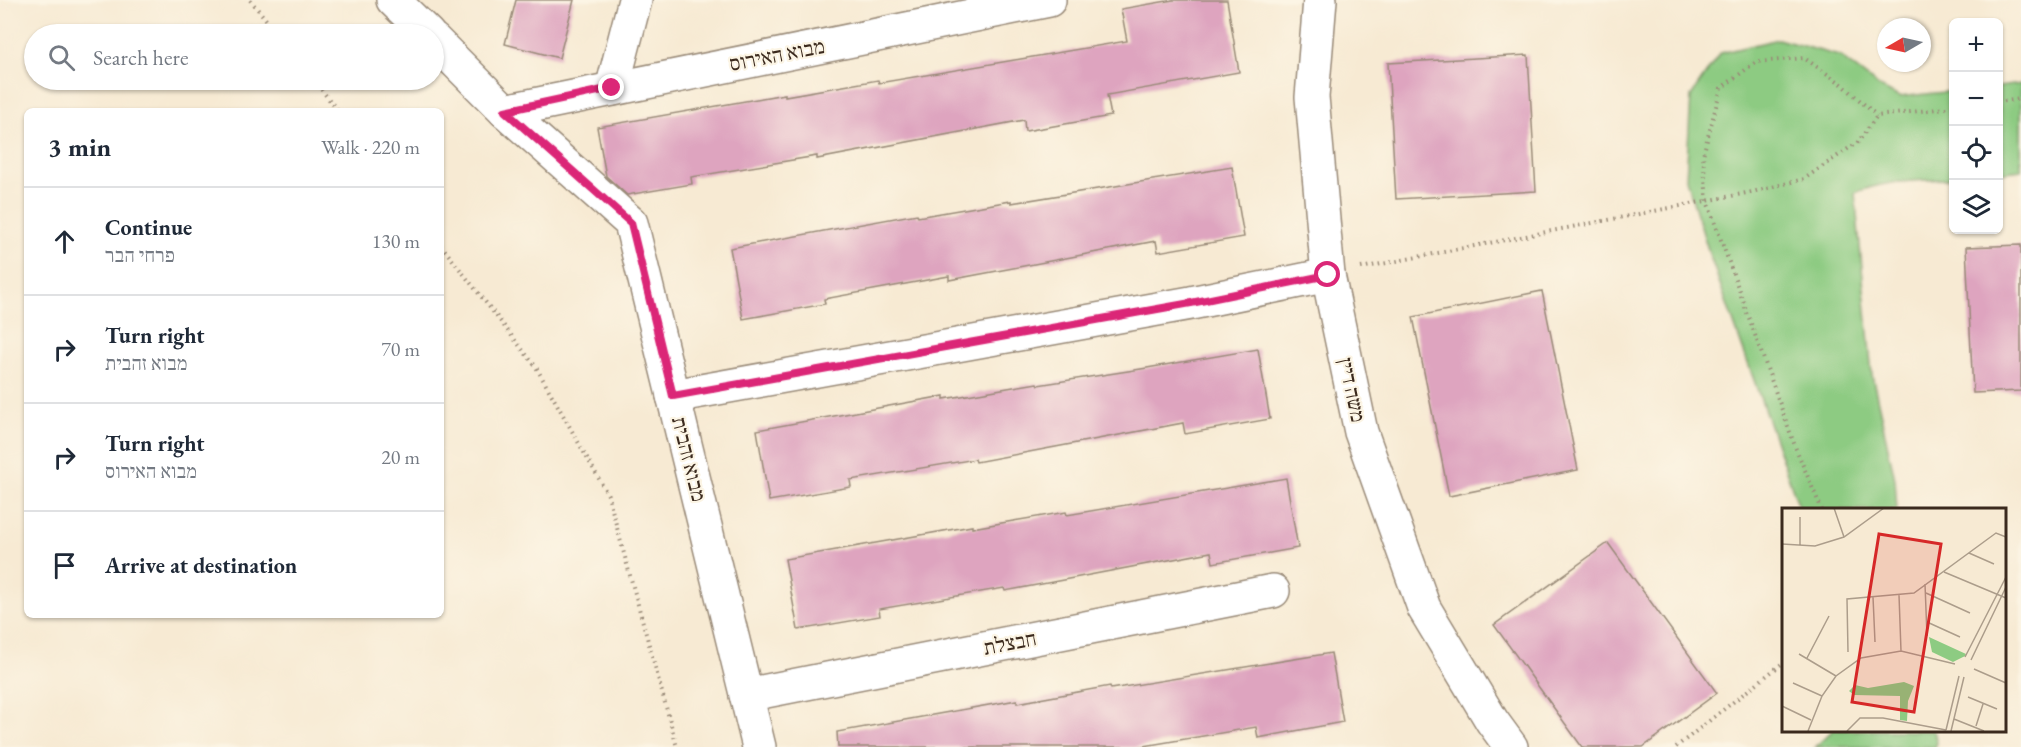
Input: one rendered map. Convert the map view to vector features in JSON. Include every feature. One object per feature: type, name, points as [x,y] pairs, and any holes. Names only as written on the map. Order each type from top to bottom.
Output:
[{"type":"street","points":[[393,0],[418,24]]},
{"type":"street","points":[[612,88],[635,0]]},
{"type":"street","name":"מבוא האירוס","points":[[505,111],[950,10],[1049,0]]},
{"type":"street","name":"משה דיין","points":[[1320,0],[1312,97],[1328,275],[1361,432],[1424,608],[1492,721],[1511,747]]},
{"type":"street","name":"מבוא זהבית","points":[[444,50],[505,111],[631,223],[759,747]]},
{"type":"street","points":[[673,396],[1191,303],[1328,275]]},
{"type":"street","name":"חבצלת","points":[[746,694],[1273,591]]},
{"type":"path","points":[[250,0],[270,24]]},
{"type":"path","points":[[1821,508],[1796,449],[1707,201],[1703,155],[1721,87],[1756,62],[1804,58],[1842,84],[1877,116]]},
{"type":"path","points":[[322,90],[336,108]]},
{"type":"path","points":[[2003,101],[2021,99]]},
{"type":"path","points":[[1328,275],[1707,201],[1804,179],[1858,142],[1877,116],[1949,107]]},
{"type":"path","points":[[444,249],[536,367],[608,495],[677,747]]},
{"type":"path","points":[[1676,747],[1782,664]]},
{"type":"green space","points":[[1778,39],[1839,56],[1880,87],[1899,97],[1949,91],[1949,178],[1891,183],[1855,193],[1872,375],[1895,479],[1897,508],[1799,508],[1710,256],[1686,179],[1691,96],[1720,53]]},
{"type":"green space","points":[[2021,84],[2021,170],[2003,172],[2003,126],[2003,86]]},
{"type":"green space","points":[[1831,732],[1934,732],[1937,743],[1935,747],[1815,747]]},
{"type":"building","points":[[516,0],[574,0],[559,58],[505,44]]},
{"type":"building","points":[[1173,0],[1227,0],[1239,72],[1107,95],[1111,116],[1025,131],[1024,120],[817,159],[817,156],[691,177],[692,184],[627,195],[606,176],[597,127],[785,94],[785,96],[878,80],[879,83],[1127,41],[1121,9]]},
{"type":"building","points":[[1528,55],[1536,191],[1396,199],[1388,63]]},
{"type":"building","points":[[1232,167],[1244,237],[1158,252],[1156,241],[949,280],[949,276],[824,299],[825,304],[743,319],[730,248],[917,214],[918,217]]},
{"type":"building","points":[[2021,245],[2021,391],[1973,393],[1966,247]]},
{"type":"building","points":[[1542,291],[1578,470],[1449,496],[1413,317]]},
{"type":"building","points":[[1258,349],[1270,419],[1185,434],[1183,423],[976,462],[975,459],[850,480],[851,487],[769,501],[757,430],[944,396],[944,399],[1037,383],[1038,385]]},
{"type":"building","points":[[1286,478],[1298,548],[1213,563],[1211,552],[1005,591],[1004,588],[879,609],[880,616],[798,630],[785,559],[972,526],[972,528],[1066,512],[1067,515]]},
{"type":"building","points":[[1608,543],[1717,693],[1643,747],[1582,747],[1494,625]]},
{"type":"building","points":[[1331,653],[1343,722],[1258,738],[1256,727],[1138,747],[838,747],[837,732],[1017,700],[1017,703],[1110,686],[1111,689]]},
{"type":"route","points":[[612,88],[505,111],[631,223],[673,396],[1191,303],[1328,275]]}]
